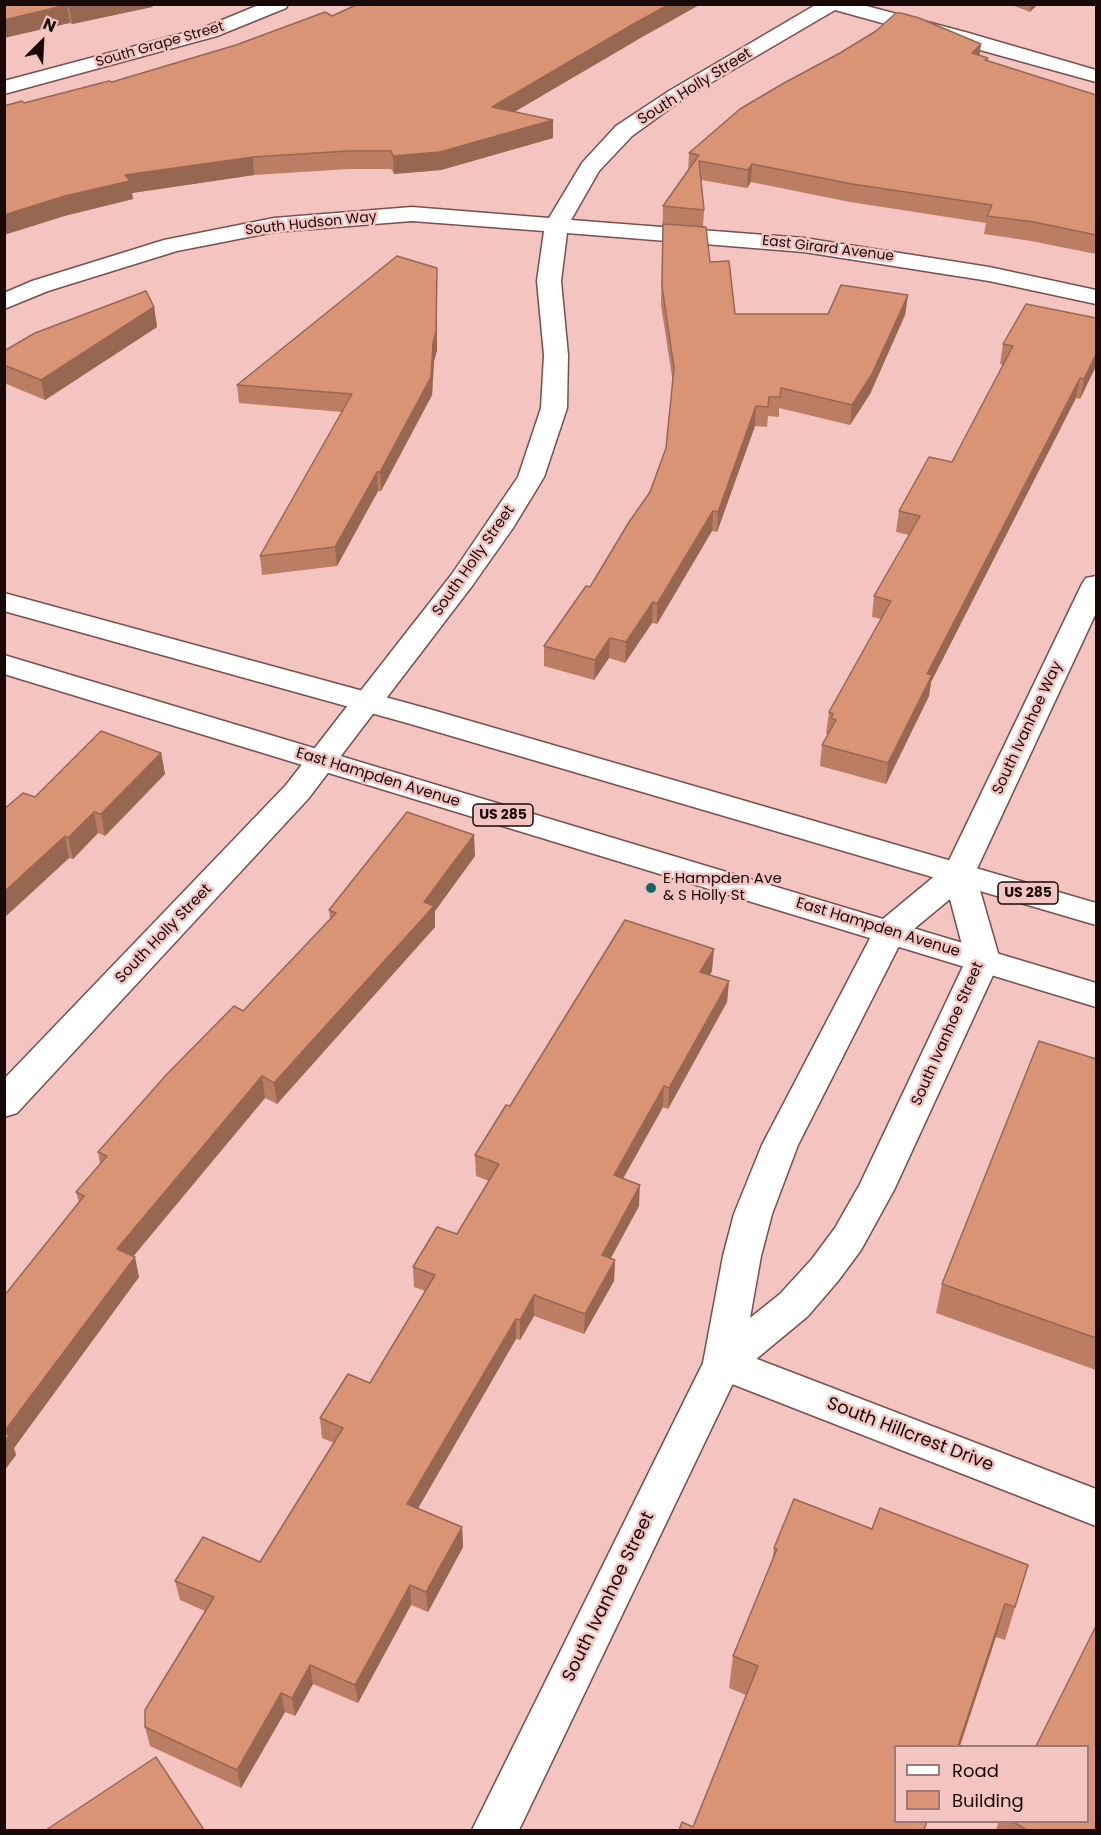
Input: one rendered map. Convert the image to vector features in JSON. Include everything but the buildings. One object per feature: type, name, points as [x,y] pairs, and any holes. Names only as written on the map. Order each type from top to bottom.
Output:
[{"type":"main road","name":"South Grape Street","points":[[4,88],[210,32],[279,4]]},
{"type":"main road","points":[[833,4],[958,36],[1096,76]]},
{"type":"main road","name":"South Holly Street","points":[[4,1103],[237,858],[321,761],[462,580],[531,477],[554,408],[556,355],[549,281],[556,226],[590,168],[624,131],[676,96],[833,4]]},
{"type":"main road","name":"South Hudson Way","points":[[4,302],[40,286],[172,245],[274,225],[412,214],[556,226]]},
{"type":"main road","name":"East Girard Avenue","points":[[556,226],[815,246],[989,274],[1096,297]]},
{"type":"main road","name":"South Ivanhoe Way","points":[[959,873],[1096,584]]},
{"type":"main road","name":"US 285","points":[[4,602],[367,702],[1096,914]]},
{"type":"main road","name":"East Hampden Avenue","points":[[4,664],[1096,995]]},
{"type":"main road","name":"South Ivanhoe Street","points":[[495,1830],[723,1363],[742,1256],[766,1178],[780,1145],[890,931],[959,873],[983,960],[876,1190],[848,1239],[825,1270],[794,1305],[723,1363]]},
{"type":"main road","name":"South Hillcrest Drive","points":[[723,1363],[1096,1508]]},
{"type":"place","name":"E Hampden Ave & S Holly St","points":[[651,888]]}]
